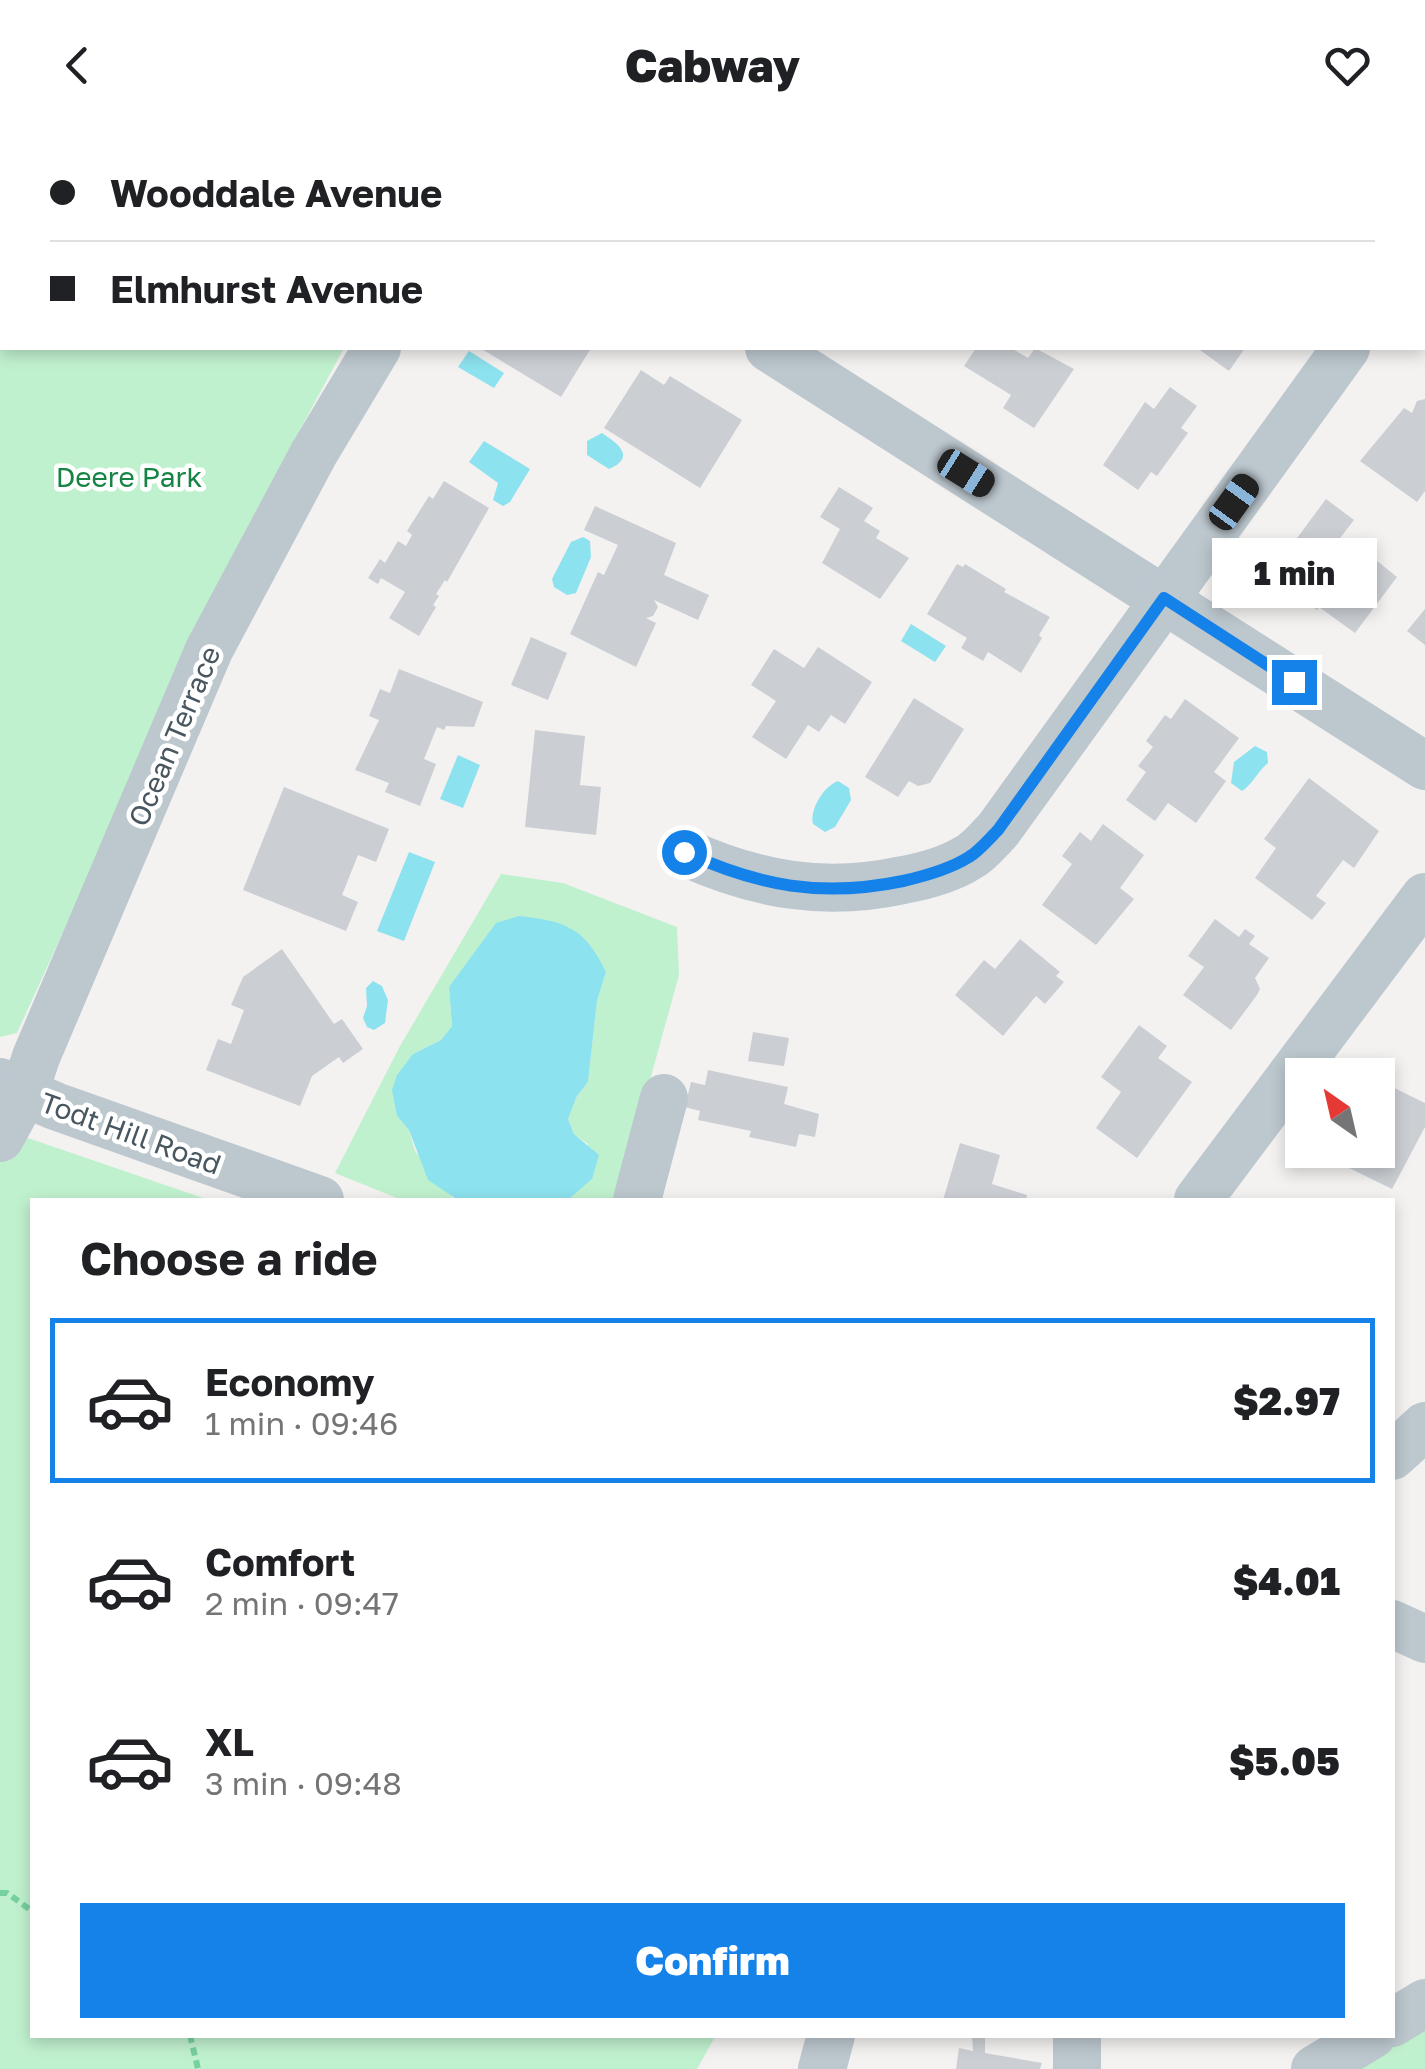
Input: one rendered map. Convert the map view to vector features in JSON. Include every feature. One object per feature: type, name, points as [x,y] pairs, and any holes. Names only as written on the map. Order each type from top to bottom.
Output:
[{"type":"street","name":"Ocean Terrace","points":[[0,1138],[12,1088],[36,1057],[209,650],[314,452],[376,350]]},
{"type":"street","points":[[772,350],[1425,766]]},
{"type":"street","points":[[684,852],[723,870],[813,890],[867,888],[923,876],[970,856],[998,830],[1345,350]]},
{"type":"street","points":[[1199,1198],[1425,897]]},
{"type":"street","name":"Todt Hill Road","points":[[12,1088],[314,1198]]},
{"type":"street","points":[[638,1198],[664,1098]]},
{"type":"street","points":[[1395,1453],[1425,1426]]},
{"type":"street","points":[[1395,1625],[1425,1639]]},
{"type":"street","points":[[1395,2020],[1425,2003]]},
{"type":"street","points":[[822,2069],[830,2038]]},
{"type":"street","points":[[1077,2038],[1078,2069]]},
{"type":"street","points":[[1314,2069],[1367,2038]]},
{"type":"path","points":[[0,1893],[7,1893],[30,1910]]},
{"type":"path","points":[[191,2038],[198,2069]]},
{"type":"green space","name":"Deere Park","points":[[0,350],[343,350],[248,526],[17,1033],[0,1037]]},
{"type":"green space","points":[[501,874],[563,883],[677,927],[679,975],[618,1198],[570,1198],[592,1179],[588,1144],[574,1134],[568,1119],[577,1096],[588,1082],[597,1001],[606,972],[466,965],[449,987],[452,1026],[441,1040],[413,1054],[397,1116],[409,1130],[415,1151],[454,1198],[397,1198],[335,1173],[400,1046]]},
{"type":"green space","points":[[25,1137],[203,1198],[30,1198],[30,2038],[714,2038],[697,2069],[0,2069],[0,1159]]},
{"type":"green space","points":[[1425,2019],[1425,2069],[1339,2069],[1395,2038]]},
{"type":"water","points":[[469,351],[504,373],[494,388],[458,367]]},
{"type":"water","points":[[602,433],[623,455],[609,469],[587,455],[587,441]]},
{"type":"water","points":[[484,441],[530,469],[510,502],[503,506],[493,500],[498,483],[469,462]]},
{"type":"water","points":[[583,537],[590,541],[591,557],[576,593],[567,595],[554,587],[552,579],[571,542]]},
{"type":"water","points":[[911,624],[946,646],[935,662],[901,641]]},
{"type":"water","points":[[1255,746],[1267,752],[1268,763],[1242,791],[1231,783],[1234,762]]},
{"type":"water","points":[[458,755],[480,765],[463,808],[440,799]]},
{"type":"water","points":[[838,781],[849,788],[851,800],[835,827],[825,832],[813,824],[813,812],[823,793]]},
{"type":"water","points":[[409,852],[435,862],[404,941],[377,931]]},
{"type":"water","points":[[519,916],[562,924],[582,936],[606,972],[597,1001],[588,1082],[577,1096],[568,1119],[574,1134],[599,1155],[592,1179],[570,1198],[455,1198],[428,1180],[409,1130],[397,1116],[392,1090],[397,1075],[413,1054],[441,1040],[452,1026],[449,987],[496,923]]},
{"type":"water","points":[[373,981],[382,986],[388,1000],[385,1023],[374,1030],[367,1027],[363,1018],[366,988]]},
{"type":"building","points":[[483,350],[590,350],[561,397]]},
{"type":"building","points":[[975,350],[1014,350],[1028,358],[1034,350],[1039,350],[1074,369],[1034,428],[1003,408],[1011,395],[964,366]]},
{"type":"building","points":[[1200,350],[1244,350],[1229,371]]},
{"type":"building","points":[[641,370],[664,385],[670,376],[742,420],[700,488],[604,428]]},
{"type":"building","points":[[1170,387],[1197,406],[1181,428],[1188,433],[1157,476],[1151,472],[1138,490],[1103,465],[1145,402],[1154,409]]},
{"type":"building","points":[[1425,399],[1425,491],[1417,502],[1360,461],[1404,408],[1412,413],[1417,401]]},
{"type":"building","points":[[444,481],[489,508],[447,582],[436,594],[436,607],[419,636],[389,618],[405,592],[381,578],[378,584],[368,578],[380,559],[385,563],[398,541],[406,546],[412,535],[407,531],[429,496],[433,499]]},
{"type":"building","points":[[839,487],[873,508],[864,521],[880,531],[876,538],[909,558],[880,599],[822,563],[840,529],[820,517]]},
{"type":"building","points":[[1326,499],[1354,520],[1337,542],[1366,563],[1371,556],[1397,577],[1355,633],[1298,596],[1302,591],[1295,585],[1281,588],[1272,576],[1273,568],[1295,554],[1289,549]]},
{"type":"building","points":[[595,506],[676,543],[664,575],[709,595],[698,620],[654,600],[658,607],[653,616],[646,618],[656,623],[636,667],[570,634],[598,572],[604,575],[618,545],[584,530]]},
{"type":"building","points":[[957,564],[965,564],[1006,589],[1004,592],[1050,617],[1021,673],[988,652],[983,661],[961,648],[967,638],[927,614]]},
{"type":"building","points":[[1425,609],[1425,645],[1407,631]]},
{"type":"building","points":[[531,637],[567,653],[548,700],[511,685]]},
{"type":"building","points":[[818,647],[872,682],[845,724],[831,715],[819,732],[808,725],[786,759],[752,737],[776,701],[751,685],[774,649],[804,668]]},
{"type":"building","points":[[399,669],[483,702],[474,727],[437,727],[424,759],[436,764],[420,806],[385,792],[389,783],[355,770],[379,720],[369,716],[380,689],[390,693]]},
{"type":"building","points":[[914,698],[964,729],[930,783],[918,786],[909,781],[898,797],[865,777]]},
{"type":"building","points":[[1185,699],[1239,738],[1214,772],[1226,781],[1196,823],[1168,803],[1155,821],[1126,800],[1146,772],[1138,766],[1153,747],[1146,741],[1165,715],[1171,719]]},
{"type":"building","points":[[535,730],[585,736],[580,785],[601,787],[596,835],[525,827]]},
{"type":"building","points":[[1309,778],[1379,831],[1354,868],[1343,860],[1316,896],[1326,903],[1312,920],[1255,878],[1276,848],[1264,839]]},
{"type":"building","points":[[284,787],[389,829],[376,862],[358,855],[342,895],[358,902],[346,931],[243,890]]},
{"type":"building","points":[[1103,824],[1144,855],[1120,888],[1134,899],[1096,945],[1042,905],[1072,864],[1062,856],[1080,832],[1091,841]]},
{"type":"building","points":[[1215,919],[1239,937],[1245,929],[1255,936],[1249,944],[1269,958],[1255,978],[1260,989],[1257,995],[1231,1030],[1183,995],[1204,967],[1188,956]]},
{"type":"building","points":[[1020,939],[1060,972],[1056,976],[1064,982],[1045,1004],[1036,996],[1003,1036],[955,995],[984,960],[995,969]]},
{"type":"building","points":[[282,949],[334,1024],[342,1019],[363,1049],[343,1063],[339,1057],[312,1076],[300,1106],[206,1070],[218,1039],[231,1044],[244,1010],[231,1005],[243,977]]},
{"type":"building","points":[[1139,1025],[1167,1046],[1158,1058],[1192,1082],[1137,1158],[1096,1128],[1121,1092],[1101,1077]]},
{"type":"building","points":[[753,1032],[789,1038],[784,1066],[748,1061]]},
{"type":"building","points":[[708,1070],[788,1087],[784,1104],[819,1114],[815,1137],[799,1134],[796,1147],[749,1137],[751,1131],[698,1120],[700,1111],[685,1107],[691,1082],[705,1085]]},
{"type":"building","points":[[1395,1088],[1425,1103],[1425,1127],[1392,1189],[1349,1168],[1395,1168]]},
{"type":"building","points":[[960,1143],[1000,1155],[992,1184],[1027,1195],[1026,1198],[944,1198]]},
{"type":"building","points":[[972,2038],[985,2038],[985,2053],[1042,2063],[1040,2069],[956,2069],[959,2048],[973,2051]]},
{"type":"route","points":[[684,852],[723,870],[813,890],[867,888],[923,876],[970,856],[998,830],[1164,598],[1294,682]]}]
